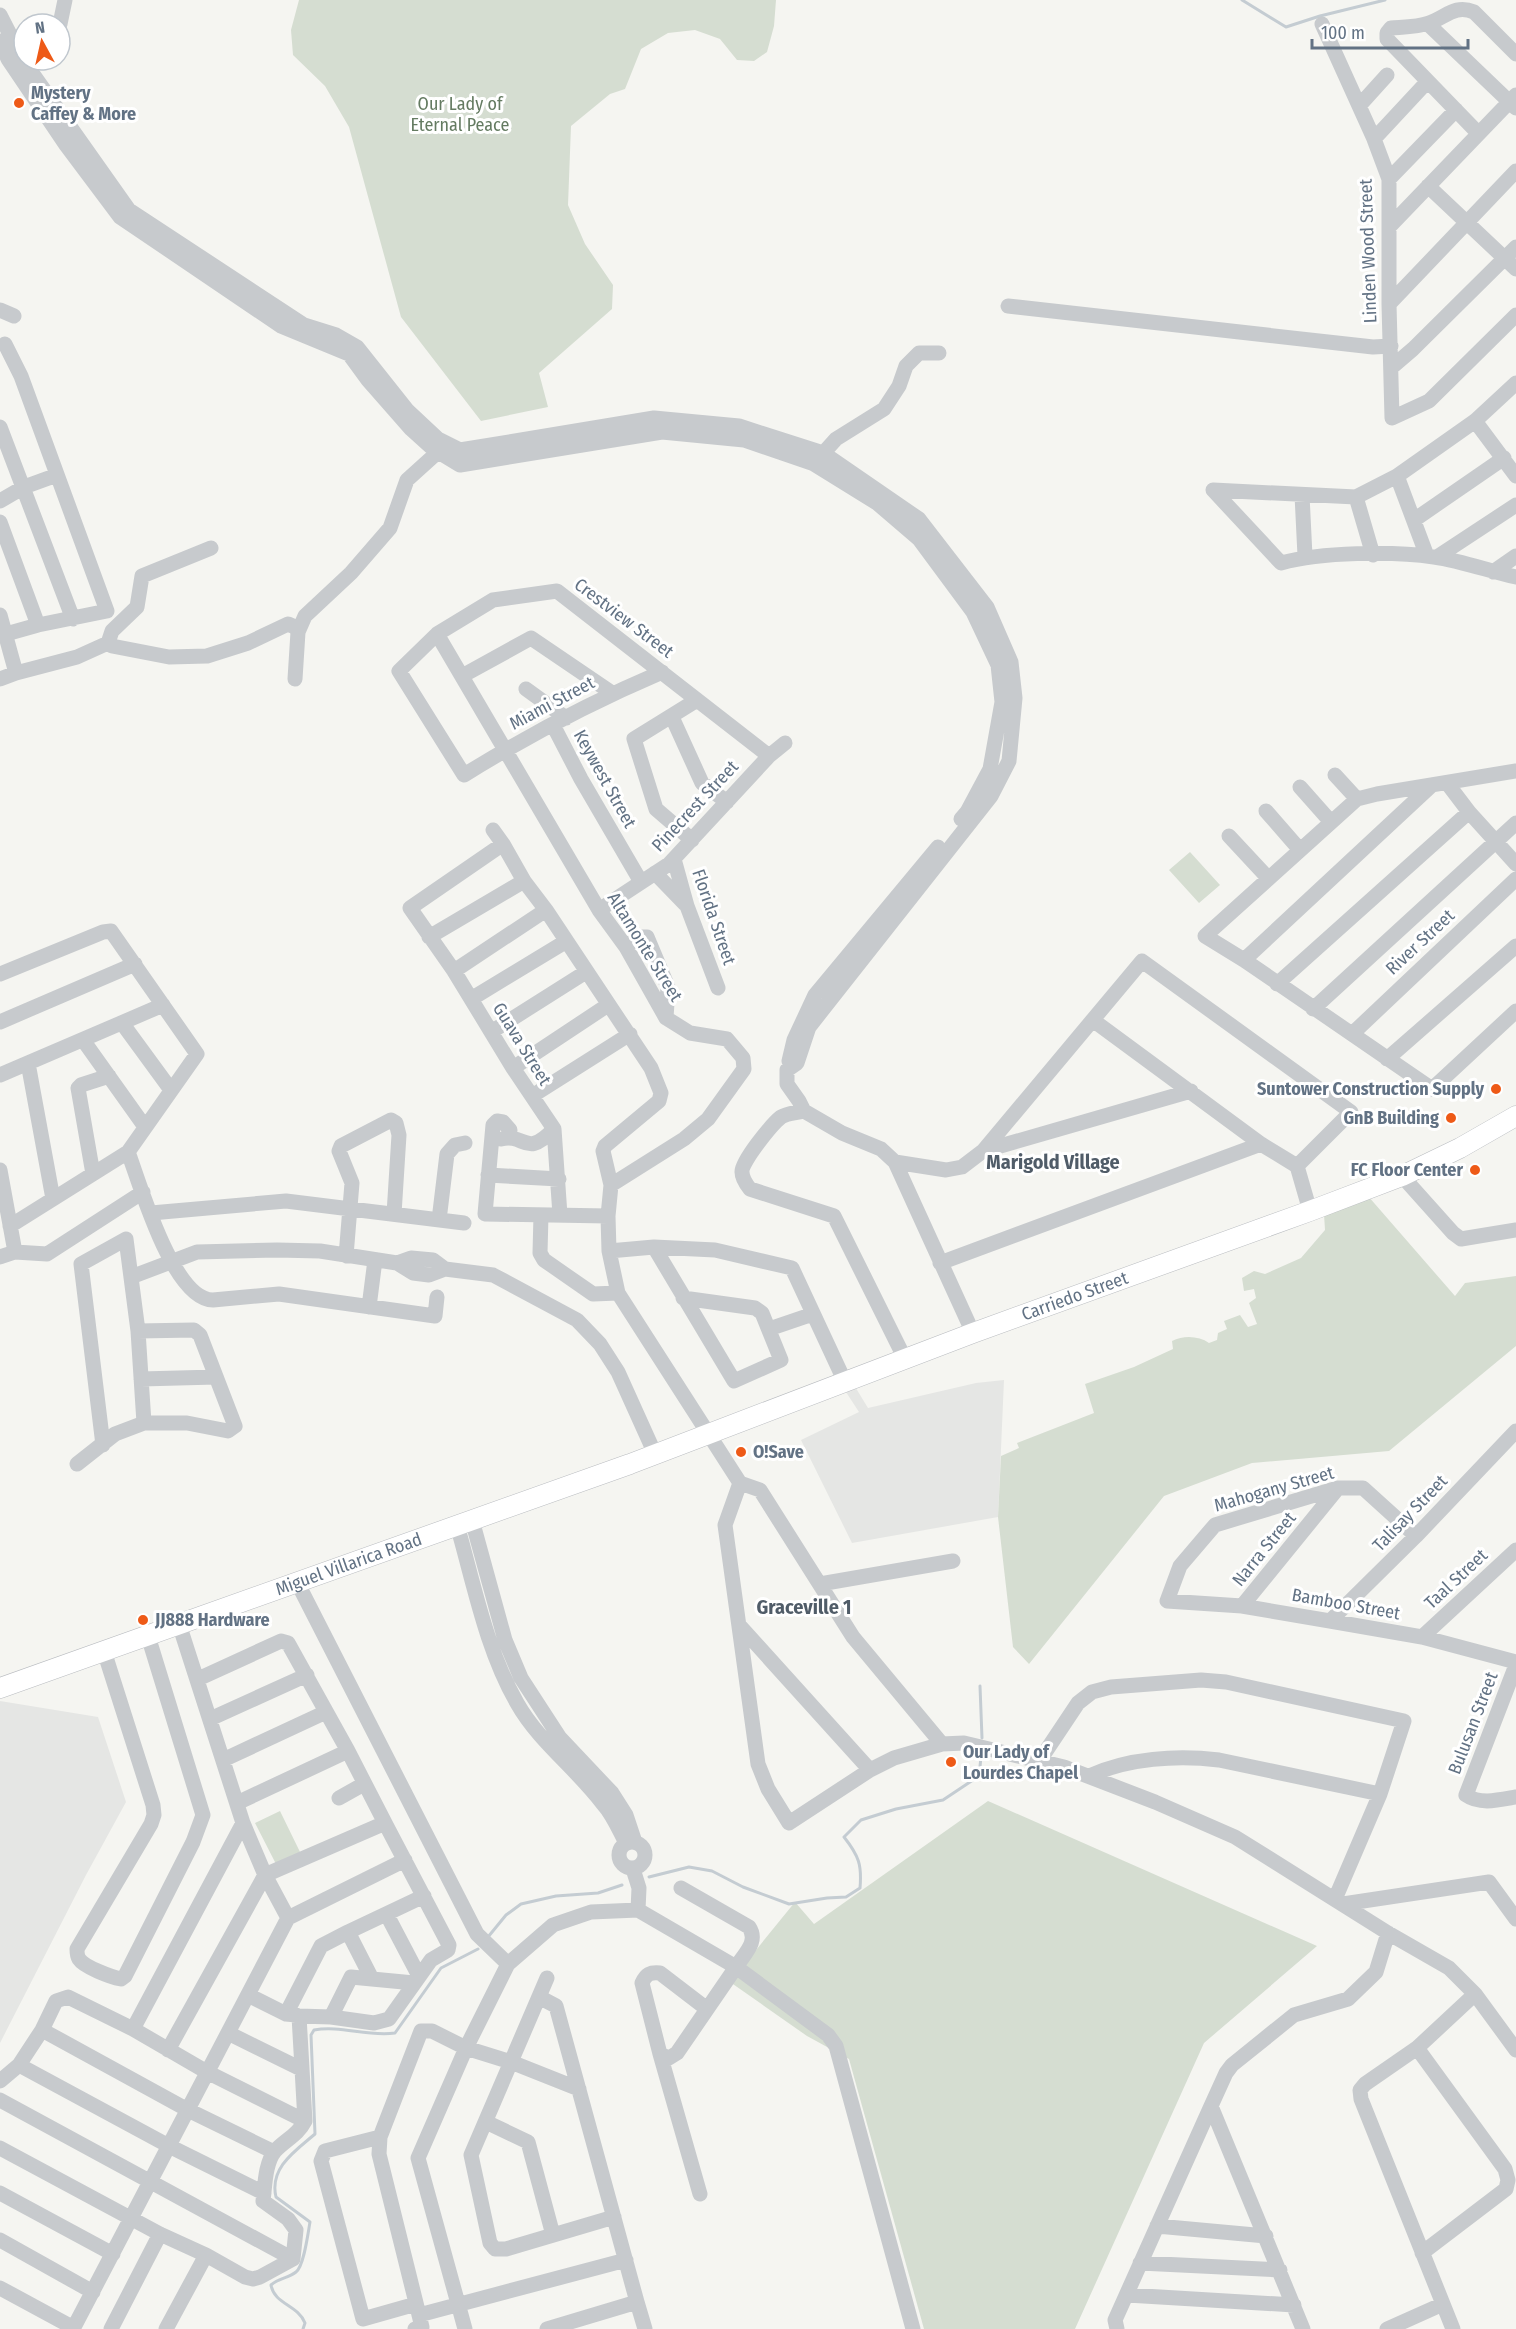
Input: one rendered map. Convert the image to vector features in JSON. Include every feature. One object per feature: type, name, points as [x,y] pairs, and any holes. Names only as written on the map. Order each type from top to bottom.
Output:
[{"type":"main road","name":"Carriedo Street","points":[[630,1464],[708,1432],[973,1333],[1402,1176],[1460,1148],[1516,1116]]},
{"type":"main road","name":"Miguel Villarica Road","points":[[0,1688],[630,1464]]},
{"type":"street","points":[[1478,133],[1387,39],[1387,33],[1391,28],[1428,24],[1457,9],[1465,8],[1473,12],[1516,54]]},
{"type":"street","points":[[0,15],[23,60],[129,210],[304,325],[336,335],[357,347],[407,410],[438,439],[460,450],[654,418],[739,426],[818,459],[919,519],[987,607],[1014,698],[1009,761],[991,796],[809,1027],[786,1084],[804,1111],[842,1133],[881,1149],[895,1161],[973,1333]]},
{"type":"street","name":"Linden Wood Street","points":[[1322,24],[1374,139],[1389,178],[1392,418],[1429,401],[1516,315]]},
{"type":"street","points":[[1390,226],[1478,133],[1514,102],[1428,24]]},
{"type":"street","points":[[0,41],[8,58],[66,145],[120,217],[281,326],[349,354],[368,381],[411,429],[438,452],[460,465],[662,432],[744,440],[818,459]]},
{"type":"street","points":[[1359,106],[1387,75]]},
{"type":"street","points":[[1374,139],[1427,82]]},
{"type":"street","points":[[1389,178],[1456,110]]},
{"type":"street","points":[[1389,304],[1516,171]]},
{"type":"street","points":[[1428,186],[1510,264]]},
{"type":"street","points":[[1392,367],[1510,264],[1516,247]]},
{"type":"street","points":[[1008,306],[1373,347],[1391,346]]},
{"type":"street","points":[[5,352],[21,376],[106,611],[6,634]]},
{"type":"street","points":[[818,459],[836,439],[884,410],[899,386],[906,366],[920,353],[939,353]]},
{"type":"street","points":[[1515,387],[1476,421],[1397,476],[1356,497],[1213,490],[1281,563],[1305,556],[1432,557],[1516,577]]},
{"type":"street","points":[[1476,421],[1516,476]]},
{"type":"street","points":[[0,427],[74,619]]},
{"type":"street","points":[[295,679],[298,632],[305,616],[351,573],[390,528],[407,480],[438,452]]},
{"type":"street","points":[[1414,520],[1504,458]]},
{"type":"street","points":[[0,501],[24,487],[57,475]]},
{"type":"street","points":[[1397,476],[1414,520],[1432,557]]},
{"type":"street","points":[[1302,495],[1305,556]]},
{"type":"street","points":[[1356,497],[1373,555]]},
{"type":"street","points":[[1432,557],[1516,505]]},
{"type":"street","points":[[0,522],[38,625]]},
{"type":"street","points":[[0,679],[77,657],[108,643],[112,631],[136,607],[142,576],[211,548]]},
{"type":"street","points":[[1493,572],[1516,556]]},
{"type":"street","name":"Crestview Street","points":[[464,775],[399,671],[437,634],[493,600],[557,591],[769,756]]},
{"type":"street","points":[[0,615],[16,673]]},
{"type":"street","points":[[108,643],[112,646],[169,657],[207,656],[248,643],[288,624],[295,627],[298,632]]},
{"type":"street","name":"Altamonte Street","points":[[437,634],[599,910],[626,947],[666,1018],[690,1033],[727,1039],[743,1058],[744,1070],[708,1119],[684,1138],[611,1185]]},
{"type":"street","points":[[462,676],[531,638],[612,693]]},
{"type":"street","name":"Miami Street","points":[[464,775],[504,750],[612,693],[662,672]]},
{"type":"street","points":[[526,689],[560,722]]},
{"type":"street","points":[[692,840],[656,809],[634,739],[697,700]]},
{"type":"street","points":[[672,717],[702,783],[727,802]]},
{"type":"street","name":"Keywest Street","points":[[560,722],[581,779],[641,882]]},
{"type":"street","name":"Pinecrest Street","points":[[599,910],[674,859],[784,742]]},
{"type":"street","points":[[1516,771],[1357,799],[1204,936],[1244,960],[1432,1089],[1516,1011]]},
{"type":"street","points":[[1335,775],[1357,799]]},
{"type":"street","points":[[1440,784],[1516,864]]},
{"type":"street","points":[[1244,960],[1440,784]]},
{"type":"street","points":[[1300,787],[1331,822]]},
{"type":"street","points":[[1266,811],[1300,850]]},
{"type":"street","points":[[1277,984],[1469,812]]},
{"type":"street","points":[[1313,1009],[1516,823]]},
{"type":"street","points":[[493,830],[524,881],[630,1034],[651,1068],[661,1097],[605,1146],[603,1151],[611,1185],[608,1216],[609,1251],[618,1293],[740,1484],[760,1490],[853,1637],[942,1744]]},
{"type":"street","points":[[1229,836],[1268,878]]},
{"type":"street","name":"Guava Street","points":[[503,844],[410,908],[454,971],[513,1068],[555,1129]]},
{"type":"street","name":"Florida Street","points":[[674,859],[687,906],[718,988]]},
{"type":"street","points":[[655,873],[687,906]]},
{"type":"street","name":"River Street","points":[[1352,1034],[1516,879]]},
{"type":"street","points":[[429,937],[524,881]]},
{"type":"street","points":[[454,971],[546,910]]},
{"type":"street","points":[[0,974],[107,930],[112,932],[197,1054],[128,1152],[10,1226]]},
{"type":"street","points":[[626,947],[639,937],[647,936],[668,987],[666,1018]]},
{"type":"street","points":[[471,999],[566,942]]},
{"type":"street","points":[[1387,1059],[1516,946]]},
{"type":"street","points":[[895,1161],[945,1170],[962,1167],[983,1151],[1142,961],[1351,1112],[1297,1166]]},
{"type":"street","points":[[0,1022],[135,964]]},
{"type":"street","points":[[491,1032],[586,972]]},
{"type":"street","points":[[0,1075],[163,1005]]},
{"type":"street","points":[[513,1068],[608,1005]]},
{"type":"street","points":[[1094,1021],[1261,1143],[1297,1166],[1310,1211]]},
{"type":"street","points":[[122,1023],[171,1090]]},
{"type":"street","points":[[532,1096],[630,1034]]},
{"type":"street","points":[[83,1040],[145,1127]]},
{"type":"street","points":[[28,1063],[52,1199]]},
{"type":"street","points":[[93,1174],[78,1088],[109,1076]]},
{"type":"street","points":[[983,1151],[1191,1091]]},
{"type":"street","points":[[804,1111],[783,1116],[776,1122],[743,1163],[741,1172],[744,1181],[750,1189],[834,1216],[905,1359]]},
{"type":"street","points":[[346,1256],[352,1182],[339,1151],[341,1146],[393,1120],[398,1126],[399,1135],[394,1214]]},
{"type":"street","points":[[555,1129],[543,1141],[525,1144],[508,1137],[510,1130],[503,1122],[497,1121],[493,1125],[485,1214],[608,1216]]},
{"type":"street","points":[[555,1129],[560,1215]]},
{"type":"street","points":[[439,1220],[447,1154],[455,1145],[465,1143]]},
{"type":"street","points":[[940,1263],[1261,1143]]},
{"type":"street","points":[[128,1152],[171,1263],[191,1289],[207,1300],[279,1294],[435,1316],[437,1297]]},
{"type":"street","points":[[0,1170],[10,1226],[7,1255],[47,1254],[143,1192]]},
{"type":"street","points":[[488,1175],[559,1179]]},
{"type":"street","points":[[1402,1176],[1461,1239],[1516,1230]]},
{"type":"street","points":[[151,1213],[286,1201],[464,1223]]},
{"type":"street","points":[[541,1215],[540,1253],[544,1260],[593,1294],[618,1293]]},
{"type":"street","points":[[103,1444],[81,1264],[126,1239],[138,1331],[144,1423]]},
{"type":"street","points":[[609,1251],[654,1247],[715,1251],[792,1268],[845,1382]]},
{"type":"street","points":[[654,1247],[683,1298],[734,1381],[781,1360],[762,1313],[755,1308],[683,1298]]},
{"type":"street","points":[[131,1277],[197,1252],[225,1251],[320,1251],[397,1263],[413,1273],[429,1275],[446,1269],[493,1275],[540,1298],[577,1320],[590,1332],[618,1372],[655,1454]]},
{"type":"street","points":[[369,1307],[375,1260]]},
{"type":"street","points":[[769,1329],[813,1314]]},
{"type":"street","points":[[77,1464],[115,1434],[144,1423],[187,1423],[228,1431],[235,1426],[200,1335],[194,1330],[138,1331]]},
{"type":"street","points":[[141,1379],[216,1377]]},
{"type":"street","name":"Talisay Street","points":[[1330,1621],[1416,1536],[1516,1431]]},
{"type":"street","points":[[740,1484],[725,1525],[758,1764],[768,1789],[789,1823],[870,1770],[894,1758],[942,1744],[964,1743],[1040,1760],[1089,1776],[1235,1838],[1449,1968],[1475,1994],[1516,2050]]},
{"type":"street","name":"Mahogany Street","points":[[1167,1601],[1180,1566],[1215,1525],[1338,1488],[1363,1488],[1416,1536]]},
{"type":"street","name":"Narra Street","points":[[1242,1606],[1338,1488]]},
{"type":"street","points":[[464,1522],[505,1640],[521,1678],[561,1738],[612,1793],[626,1815],[631,1843],[642,1846],[645,1858],[641,1866],[633,1869],[639,1888],[638,1910]]},
{"type":"street","name":"Taal Street","points":[[1422,1637],[1516,1550]]},
{"type":"street","points":[[820,1584],[953,1561]]},
{"type":"street","points":[[297,1582],[477,1934],[508,1964]]},
{"type":"street","name":"Bamboo Street","points":[[1167,1601],[1242,1606],[1422,1637],[1516,1663]]},
{"type":"street","points":[[179,1624],[243,1823],[265,1875],[288,1917]]},
{"type":"street","points":[[739,1625],[870,1770]]},
{"type":"street","points":[[104,1651],[153,1805],[154,1815],[152,1824],[77,1949],[80,1960],[100,1972],[121,1979],[125,1976],[194,1842],[203,1815],[148,1636]]},
{"type":"street","points":[[198,1679],[281,1641],[292,1646],[449,1945],[448,1950],[431,1960],[388,2019],[374,2023],[293,2015],[248,1995]]},
{"type":"street","name":"Bulusan Street","points":[[1516,1663],[1466,1795],[1473,1800],[1481,1801],[1516,1797]]},
{"type":"street","points":[[210,1719],[307,1675]]},
{"type":"street","points":[[1040,1760],[1078,1703],[1092,1692],[1111,1687],[1201,1680],[1226,1682],[1404,1720],[1380,1794],[1339,1902]]},
{"type":"street","points":[[223,1760],[326,1712]]},
{"type":"street","points":[[237,1803],[348,1751]]},
{"type":"street","points":[[1089,1776],[1124,1764],[1202,1758],[1380,1794]]},
{"type":"street","points":[[339,1798],[364,1784]]},
{"type":"street","points":[[168,2050],[265,1875],[385,1822]]},
{"type":"street","points":[[133,2029],[243,1823]]},
{"type":"street","points":[[0,2288],[73,2329],[288,1917],[405,1860]]},
{"type":"street","points":[[1339,1902],[1489,1882],[1516,1919]]},
{"type":"street","points":[[660,2054],[669,2058],[677,2053],[752,1942],[753,1934],[749,1927],[681,1888]]},
{"type":"street","points":[[293,2259],[296,2230],[288,2219],[263,2201],[269,2164],[274,2152],[301,2130],[304,2121],[301,2069],[293,2015],[321,1946],[424,1896]]},
{"type":"street","points":[[465,2329],[418,2158],[466,2048],[508,1964],[553,1925],[591,1912],[638,1910],[736,1967],[828,2035],[836,2046],[914,2329]]},
{"type":"street","points":[[387,1915],[416,1980]]},
{"type":"street","points":[[348,1932],[372,1979]]},
{"type":"street","points":[[1117,2329],[1115,2320],[1226,2073],[1232,2065],[1294,2015],[1348,1999],[1362,1988],[1376,1972],[1388,1933]]},
{"type":"street","points":[[700,2194],[642,1983],[646,1976],[653,1972],[660,1973],[707,2009]]},
{"type":"street","points":[[331,2017],[351,1977],[416,1980]]},
{"type":"street","points":[[547,1978],[471,2155],[490,2243],[495,2249],[506,2249],[614,2217]]},
{"type":"street","points":[[1453,2329],[1361,2099],[1360,2090],[1365,2084],[1417,2048],[1475,1994]]},
{"type":"street","points":[[0,2081],[19,2065],[42,2030],[56,2001],[68,1997],[133,2029],[207,2072],[304,2121]]},
{"type":"street","points":[[539,1997],[556,2006],[645,2329]]},
{"type":"street","points":[[42,2030],[188,2110],[274,2152]]},
{"type":"street","points":[[419,2321],[380,2164],[380,2138],[421,2031],[432,2031],[466,2048],[511,2062],[579,2089]]},
{"type":"street","points":[[228,2033],[301,2069]]},
{"type":"street","points":[[1417,2048],[1505,2169],[1508,2180],[1506,2189],[1422,2253]]},
{"type":"street","points":[[19,2065],[169,2146],[264,2193]]},
{"type":"street","points":[[0,2100],[293,2259]]},
{"type":"street","points":[[1211,2106],[1303,2329]]},
{"type":"street","points":[[486,2122],[528,2142],[553,2235]]},
{"type":"street","points":[[380,2138],[325,2151],[321,2161],[364,2324],[419,2321],[458,2305],[626,2260]]},
{"type":"street","points":[[0,2148],[244,2277],[253,2279],[293,2259]]},
{"type":"street","points":[[0,2193],[113,2254]]},
{"type":"street","points":[[1157,2226],[1266,2236]]},
{"type":"street","points":[[111,2329],[160,2234]]},
{"type":"street","points":[[0,2240],[93,2292]]},
{"type":"street","points":[[167,2329],[206,2256]]},
{"type":"street","points":[[1140,2263],[1280,2270]]},
{"type":"street","points":[[1127,2295],[1294,2305]]},
{"type":"street","points":[[547,2329],[637,2302]]},
{"type":"street","points":[[1387,2329],[1443,2304]]},
{"type":"shaded area","points":[[1004,1380],[998,1517],[852,1543],[801,1440],[859,1412],[844,1389],[854,1385],[868,1408],[976,1383]]},
{"type":"shaded area","points":[[0,1701],[98,1717],[126,1802],[0,2043]]},
{"type":"green space","name":"Our Lady of Eternal Peace","points":[[299,0],[776,0],[774,26],[767,52],[754,61],[737,60],[720,39],[695,30],[668,33],[641,49],[625,89],[610,94],[571,126],[568,205],[585,244],[613,285],[612,309],[539,373],[548,407],[481,421],[401,317],[349,127],[325,86],[293,55],[291,30]]},
{"type":"green space","points":[[1190,852],[1220,885],[1199,903],[1169,870]]},
{"type":"green space","points":[[1368,1196],[1455,1296],[1465,1283],[1516,1276],[1516,1346],[1389,1451],[1252,1463],[1164,1496],[1029,1664],[1013,1647],[998,1517],[1001,1456],[1019,1448],[1017,1443],[1094,1413],[1085,1384],[1134,1367],[1173,1349],[1172,1341],[1177,1339],[1191,1337],[1209,1343],[1217,1340],[1218,1333],[1227,1329],[1224,1321],[1240,1315],[1248,1327],[1257,1324],[1249,1303],[1256,1298],[1254,1289],[1244,1291],[1242,1278],[1254,1271],[1265,1274],[1301,1258],[1325,1230],[1324,1214]]},
{"type":"green space","points":[[988,1801],[1317,1946],[1204,2043],[1075,2329],[924,2329],[849,2059],[807,2036],[730,1982],[795,1902],[814,1924]]},
{"type":"green space","points":[[280,1811],[300,1852],[276,1864],[255,1823]]},
{"type":"waterway","points":[[1242,0],[1286,27],[1385,0]]},
{"type":"waterway","points":[[980,1686],[982,1738]]},
{"type":"waterway","points":[[649,1877],[689,1867],[712,1871],[743,1887],[789,1904],[846,1897],[860,1888],[860,1873],[856,1855],[844,1837],[861,1820],[896,1809],[943,1800],[979,1776],[981,1757]]},
{"type":"waterway","points":[[488,1937],[506,1915],[521,1904],[556,1896],[598,1893],[622,1885]]},
{"type":"waterway","points":[[303,2329],[305,2323],[302,2317],[281,2301],[271,2285],[299,2269],[310,2222],[276,2197],[275,2187],[276,2177],[285,2161],[315,2134],[311,2035],[314,2030],[324,2029],[374,2034],[395,2033],[441,1968],[478,1949]]},
{"type":"place","name":"Mystery Caffey & More","points":[[19,103]]},
{"type":"place","name":"Suntower Construction Supply","points":[[1496,1089]]},
{"type":"place","name":"GnB Building","points":[[1451,1118]]},
{"type":"place","name":"FC Floor Center","points":[[1475,1170]]},
{"type":"place","name":"O!Save","points":[[741,1452]]},
{"type":"place","name":"JJ888 Hardware","points":[[143,1620]]},
{"type":"place","name":"Our Lady of Lourdes Chapel","points":[[951,1762]]},
{"type":"district","name":"Marigold Village","points":[[1053,1162]]},
{"type":"district","name":"Graceville 1","points":[[804,1607]]}]
